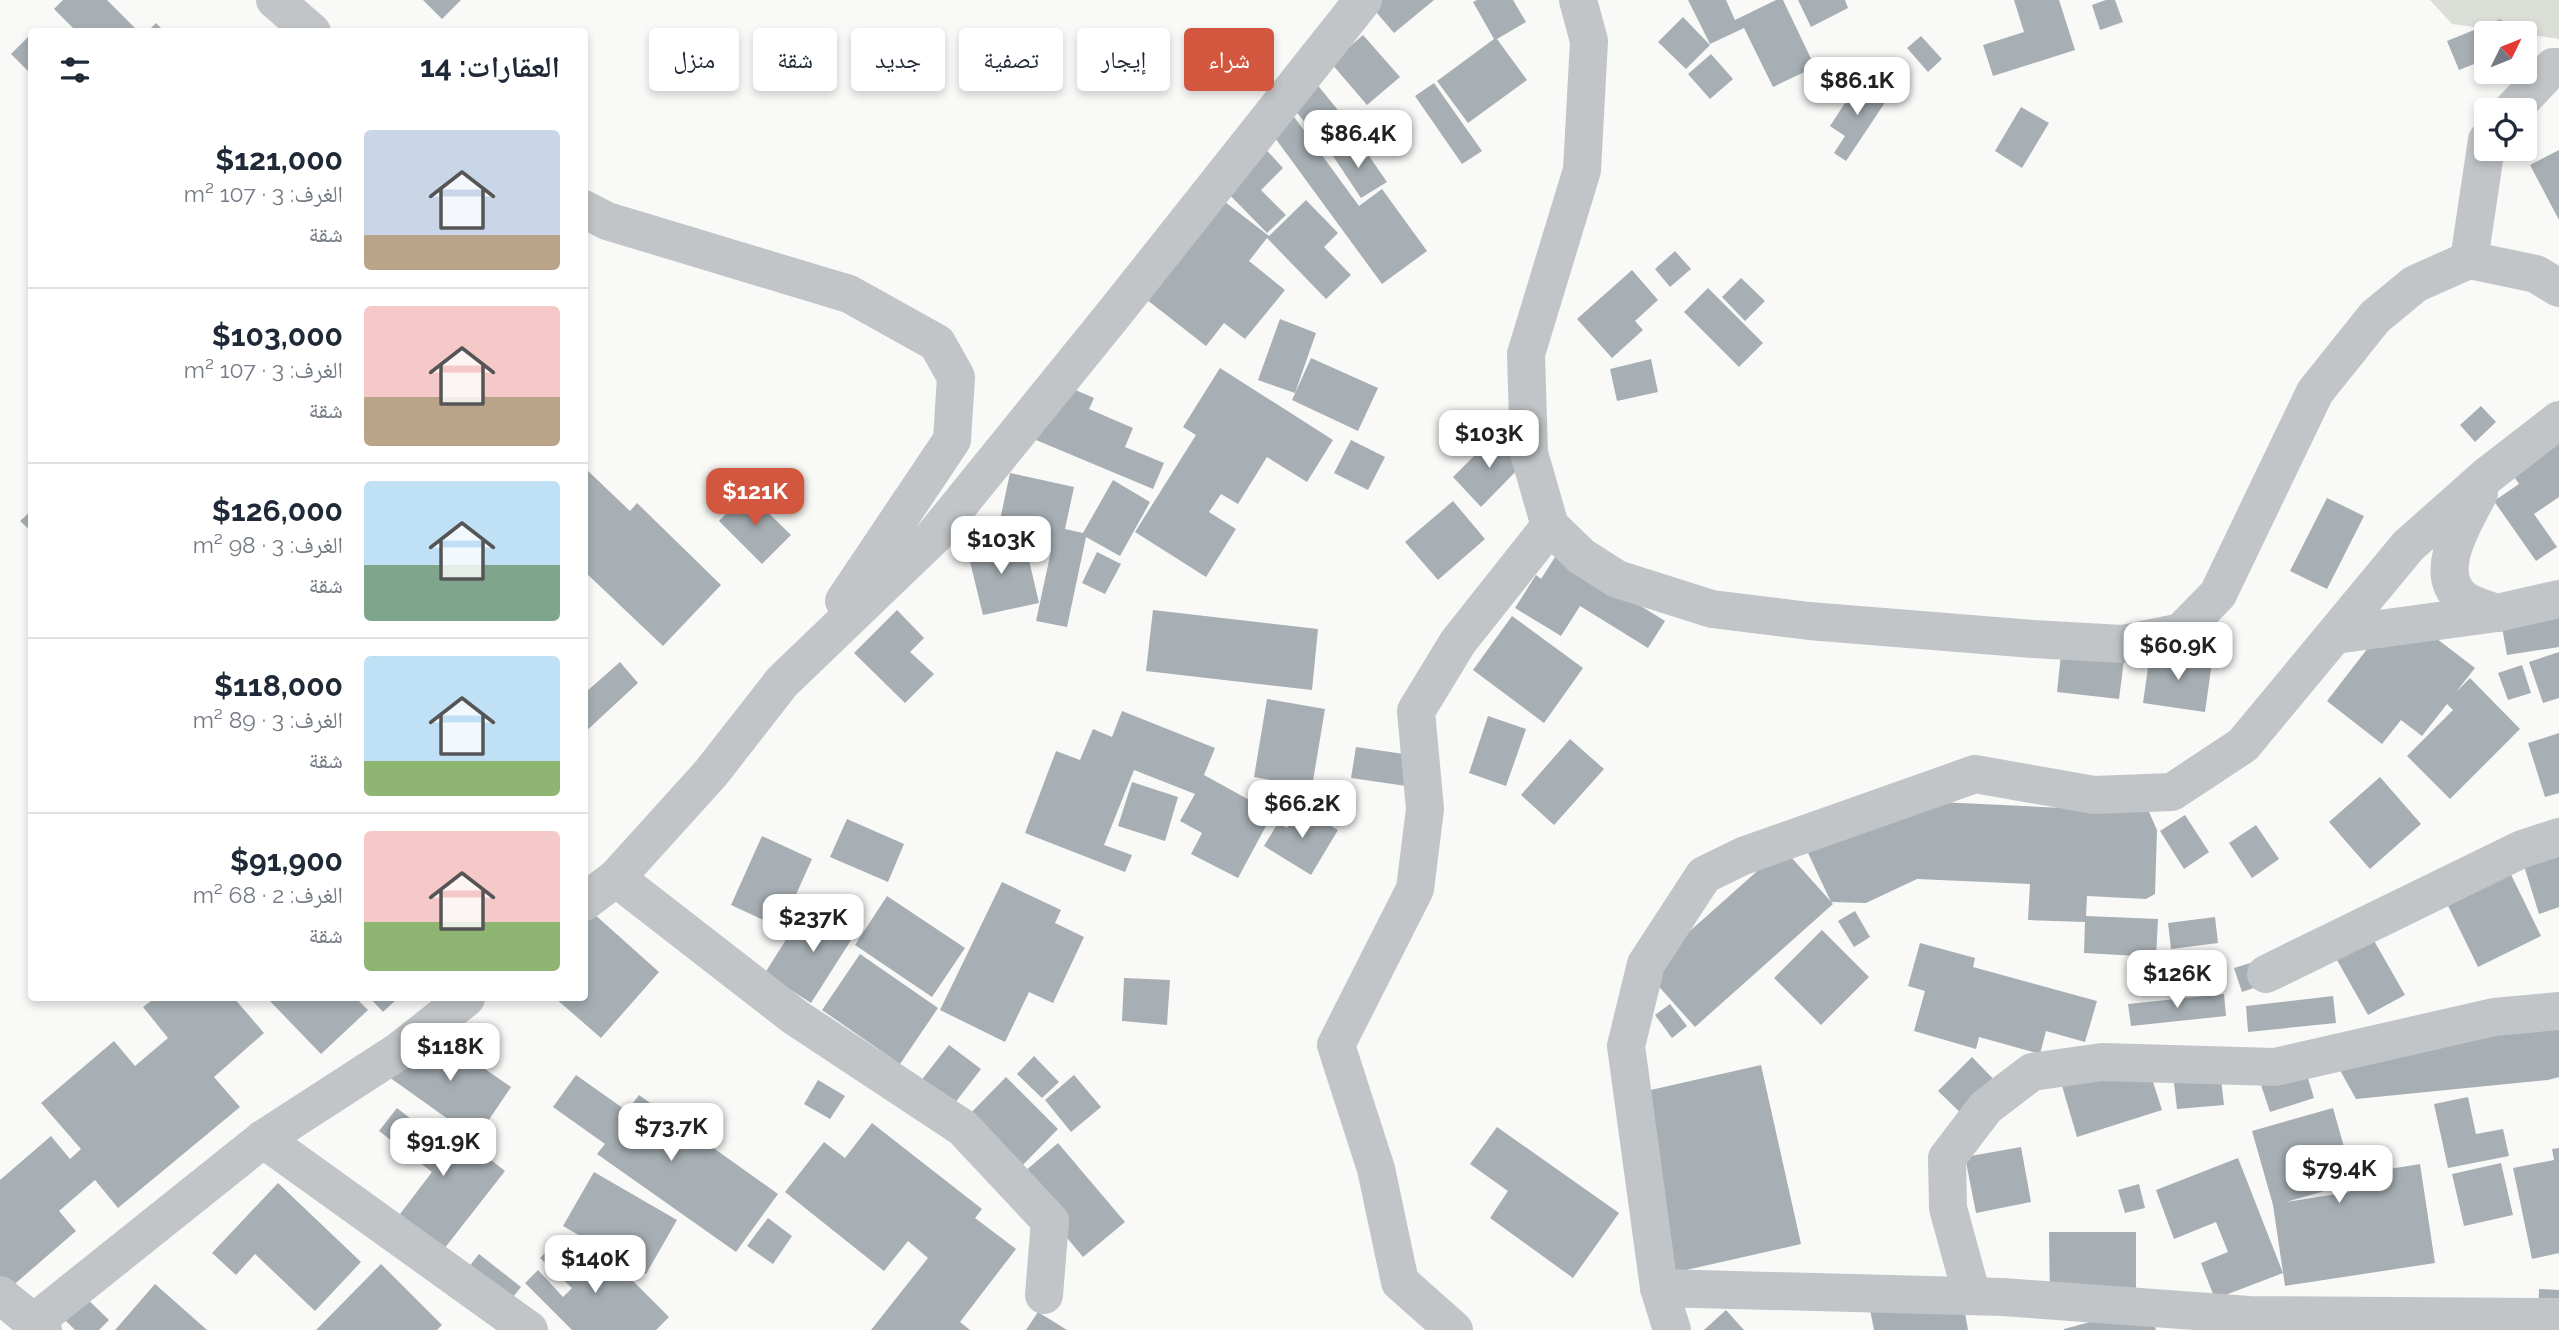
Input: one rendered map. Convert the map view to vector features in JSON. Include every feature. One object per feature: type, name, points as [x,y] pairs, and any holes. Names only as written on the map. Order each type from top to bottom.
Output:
[{"type":"street","points":[[275,0],[307,28]]},
{"type":"street","points":[[588,899],[616,877],[711,773],[782,682],[934,536],[1363,0]]},
{"type":"street","points":[[1578,0],[1589,41],[1582,170],[1526,354],[1529,453],[1550,526],[1581,556],[1617,579],[1712,609],[1809,621],[2122,644],[2181,632],[2218,594],[2315,393],[2375,317],[2415,284],[2469,260],[2536,274],[2559,288]]},
{"type":"street","points":[[2523,98],[2553,67],[2559,67]]},
{"type":"street","points":[[2469,260],[2484,161]]},
{"type":"street","points":[[588,211],[607,221],[849,294],[937,343],[956,377],[952,440],[809,656]]},
{"type":"street","points":[[1672,1330],[1659,1288],[1626,1046],[1646,964],[1704,875],[1743,856],[1975,774],[2094,795],[2172,792],[2244,745],[2408,546],[2487,475],[2559,420]]},
{"type":"street","points":[[2487,475],[2451,550],[2451,582],[2462,598],[2497,613]]},
{"type":"street","points":[[1454,1330],[1400,1282],[1376,1169],[1336,1045],[1416,889],[1425,808],[1416,711],[1458,642],[1550,526]]},
{"type":"street","points":[[2334,635],[2497,613],[2559,600]]},
{"type":"street","points":[[2266,974],[2522,849],[2559,837]]},
{"type":"street","points":[[616,877],[795,1017],[963,1128],[1050,1221],[1044,1295]]},
{"type":"street","points":[[0,1295],[38,1327],[262,1139],[399,1051],[462,1001]]},
{"type":"street","points":[[1994,1308],[1948,1208],[1947,1158],[1986,1107],[2032,1072],[2102,1062],[2275,1067],[2494,1017],[2559,1011]]},
{"type":"street","points":[[262,1139],[529,1330]]},
{"type":"street","points":[[1659,1288],[1994,1308],[2249,1315],[2559,1317]]},
{"type":"shaded area","points":[[2430,0],[2559,0],[2559,39],[2538,36],[2538,21],[2474,21],[2474,27],[2452,24]]},
{"type":"building","points":[[63,0],[107,0],[135,28],[73,28],[54,9]]},
{"type":"building","points":[[423,0],[461,0],[442,19]]},
{"type":"building","points":[[1379,0],[1434,0],[1394,33],[1371,6]]},
{"type":"building","points":[[1513,0],[1526,22],[1497,39],[1527,80],[1468,123],[1437,81],[1494,39],[1473,2]]},
{"type":"building","points":[[1688,0],[1726,0],[1735,20],[1776,0],[1783,0],[1815,67],[1773,87],[1744,28],[1710,44]]},
{"type":"building","points":[[1798,0],[1845,0],[1848,8],[1811,27]]},
{"type":"building","points":[[2014,0],[2059,0],[2075,50],[1993,76],[1983,45],[2024,32]]},
{"type":"building","points":[[2115,0],[2123,22],[2100,30],[2092,5]]},
{"type":"building","points":[[1683,17],[1710,45],[1686,69],[1658,42]]},
{"type":"building","points":[[2474,30],[2474,64],[2459,70],[2447,41]]},
{"type":"building","points":[[1363,35],[1400,77],[1367,105],[1331,63]]},
{"type":"building","points":[[1921,36],[1942,59],[1928,72],[1907,48]]},
{"type":"building","points":[[28,37],[28,71],[11,54]]},
{"type":"building","points":[[1711,54],[1733,79],[1710,99],[1688,74]]},
{"type":"building","points":[[1860,80],[1888,98],[1846,161],[1834,153],[1845,136],[1830,126]]},
{"type":"building","points":[[1315,82],[1351,126],[1325,147],[1289,103]]},
{"type":"building","points":[[1434,83],[1482,151],[1462,164],[1415,96]]},
{"type":"building","points":[[2021,107],[2049,123],[2022,168],[1995,151]]},
{"type":"building","points":[[1292,114],[1359,206],[1382,189],[1427,251],[1382,284],[1270,131]]},
{"type":"building","points":[[1340,139],[1357,164],[1369,156],[1387,182],[1361,198],[1327,147]]},
{"type":"building","points":[[1260,143],[1283,168],[1261,190],[1286,215],[1267,233],[1218,183]]},
{"type":"building","points":[[2559,150],[2559,220],[2530,165]]},
{"type":"building","points":[[1306,200],[1338,233],[1324,247],[1351,275],[1326,299],[1267,238],[1249,261],[1285,290],[1245,339],[1224,323],[1206,346],[1128,285],[1225,202],[1269,236]]},
{"type":"building","points":[[1675,251],[1691,269],[1670,287],[1655,269]]},
{"type":"building","points":[[1632,270],[1658,300],[1635,321],[1643,330],[1612,358],[1577,319]]},
{"type":"building","points":[[1741,278],[1765,301],[1745,321],[1722,297]]},
{"type":"building","points":[[1708,288],[1763,343],[1739,367],[1684,312]]},
{"type":"building","points":[[1280,319],[1316,333],[1295,393],[1258,380]]},
{"type":"building","points":[[1311,358],[1378,388],[1358,431],[1292,400]]},
{"type":"building","points":[[1651,359],[1658,392],[1617,401],[1610,369]]},
{"type":"building","points":[[1220,368],[1333,440],[1307,482],[1267,457],[1238,504],[1221,494],[1209,512],[1236,529],[1206,577],[1135,532],[1196,435],[1183,427]]},
{"type":"building","points":[[1059,383],[1094,398],[1089,409],[1133,428],[1125,447],[1164,463],[1153,489],[1036,440]]},
{"type":"building","points":[[2481,406],[2496,422],[2475,442],[2460,425]]},
{"type":"building","points":[[2559,423],[2559,497],[2534,514],[2557,547],[2536,561],[2494,501],[2519,484],[2504,462]]},
{"type":"building","points":[[1496,434],[1525,462],[1481,507],[1453,477]]},
{"type":"building","points":[[1351,440],[1385,457],[1368,490],[1334,473]]},
{"type":"building","points":[[588,471],[630,511],[637,503],[721,585],[663,646],[588,575]]},
{"type":"building","points":[[1010,473],[1074,487],[1065,529],[1083,533],[1113,480],[1150,502],[1120,556],[1086,537],[1067,627],[1036,621],[1051,551],[996,539]]},
{"type":"building","points":[[747,492],[791,535],[762,564],[719,521]]},
{"type":"building","points":[[2327,498],[2364,516],[2327,589],[2290,571]]},
{"type":"building","points":[[1453,501],[1485,539],[1438,580],[1405,542]]},
{"type":"building","points":[[28,514],[28,528],[20,521]]},
{"type":"building","points":[[989,531],[994,554],[1026,547],[1039,603],[983,615],[964,537]]},
{"type":"building","points":[[1097,552],[1121,564],[1105,594],[1082,583]]},
{"type":"building","points":[[1557,554],[1665,621],[1648,648],[1580,606],[1561,636],[1515,608],[1536,575],[1541,579]]},
{"type":"building","points":[[2559,589],[2559,647],[2507,655],[2497,599]]},
{"type":"building","points":[[2398,609],[2475,668],[2456,692],[2470,678],[2520,729],[2450,799],[2407,756],[2453,710],[2447,704],[2422,736],[2401,720],[2382,744],[2327,701]]},
{"type":"building","points":[[897,610],[924,638],[910,652],[934,674],[905,703],[854,653]]},
{"type":"building","points":[[1153,610],[1318,629],[1312,690],[1146,671]]},
{"type":"building","points":[[1512,616],[1583,668],[1544,723],[1473,670]]},
{"type":"building","points":[[2062,645],[2125,652],[2119,699],[2057,692]]},
{"type":"building","points":[[2559,652],[2559,698],[2543,703],[2529,662]]},
{"type":"building","points":[[2150,653],[2212,662],[2205,712],[2143,703]]},
{"type":"building","points":[[620,662],[638,683],[588,729],[588,690]]},
{"type":"building","points":[[2522,665],[2531,693],[2508,700],[2498,673]]},
{"type":"building","points":[[1267,699],[1325,709],[1310,799],[1285,794],[1287,783],[1254,777]]},
{"type":"building","points":[[1122,711],[1215,748],[1204,775],[1273,813],[1238,878],[1191,854],[1202,833],[1180,821],[1195,794],[1134,770],[1104,845],[1132,855],[1125,872],[1025,833],[1056,751],[1080,760],[1093,729],[1112,737]]},
{"type":"building","points":[[1488,716],[1526,729],[1506,786],[1469,773]]},
{"type":"building","points":[[2559,733],[2559,793],[2545,797],[2528,743]]},
{"type":"building","points":[[1570,739],[1604,769],[1554,825],[1521,795]]},
{"type":"building","points":[[1356,747],[1431,758],[1427,789],[1351,778]]},
{"type":"building","points":[[2380,777],[2421,824],[2370,869],[2329,822]]},
{"type":"building","points":[[1132,782],[1178,797],[1165,841],[1118,826]]},
{"type":"building","points":[[1876,799],[2149,812],[2157,830],[2155,894],[2146,899],[2087,896],[2086,916],[2158,919],[2156,957],[2084,953],[2085,922],[2028,920],[2030,884],[1917,879],[1866,903],[1831,902],[1800,836]]},
{"type":"building","points":[[1299,807],[1338,830],[1311,875],[1264,846],[1278,823],[1287,828]]},
{"type":"building","points":[[2185,815],[2209,852],[2184,869],[2160,831]]},
{"type":"building","points":[[847,819],[904,844],[888,882],[830,857]]},
{"type":"building","points":[[2256,825],[2279,859],[2252,878],[2229,843]]},
{"type":"building","points":[[762,836],[812,859],[781,928],[731,905]]},
{"type":"building","points":[[2516,840],[2559,842],[2559,907],[2539,914]]},
{"type":"building","points":[[2497,846],[2541,936],[2478,967],[2434,877]]},
{"type":"building","points":[[1783,848],[1833,904],[1695,1027],[1645,971]]},
{"type":"building","points":[[1002,882],[1061,910],[1055,923],[1084,937],[1053,1003],[1029,992],[1005,1042],[940,1010]]},
{"type":"building","points":[[887,896],[965,948],[932,997],[855,945]]},
{"type":"building","points":[[825,905],[860,926],[811,1003],[765,973],[794,927],[807,935]]},
{"type":"building","points":[[588,909],[659,972],[601,1038],[558,1001],[588,1001]]},
{"type":"building","points":[[1855,911],[1870,937],[1854,947],[1838,921]]},
{"type":"building","points":[[2360,916],[2405,995],[2368,1015],[2324,937]]},
{"type":"building","points":[[2215,917],[2218,943],[2171,949],[2168,923]]},
{"type":"building","points":[[1822,930],[1869,977],[1821,1025],[1774,978]]},
{"type":"building","points":[[1920,943],[1975,958],[1973,967],[2097,1001],[2085,1042],[2046,1031],[2040,1054],[1979,1037],[1976,1049],[1914,1031],[1925,991],[1908,986]]},
{"type":"building","points":[[860,954],[938,1008],[900,1064],[822,1010]]},
{"type":"building","points":[[2273,956],[2280,979],[2242,992],[2234,968]]},
{"type":"building","points":[[1124,978],[1170,980],[1167,1025],[1122,1021]]},
{"type":"building","points":[[2224,994],[2226,1016],[2131,1026],[2128,1004]]},
{"type":"building","points":[[2333,996],[2336,1023],[2248,1032],[2246,1006]]},
{"type":"building","points":[[151,1001],[237,1001],[264,1033],[214,1077],[240,1107],[118,1208],[95,1180],[59,1211],[76,1231],[10,1288],[0,1276],[0,1180],[51,1136],[70,1159],[81,1149],[41,1103],[114,1041],[135,1066],[168,1038],[143,1007]]},
{"type":"building","points":[[270,1001],[359,1001],[368,1010],[321,1054]]},
{"type":"building","points":[[373,1001],[395,1001],[383,1012]]},
{"type":"building","points":[[1670,1004],[1687,1026],[1672,1038],[1655,1015]]},
{"type":"building","points":[[2559,1007],[2559,1077],[2548,1080],[2356,1099],[2332,1056]]},
{"type":"building","points":[[424,1027],[511,1087],[476,1139],[389,1077]]},
{"type":"building","points":[[949,1045],[981,1069],[948,1112],[916,1087]]},
{"type":"building","points":[[2300,1052],[2314,1098],[2270,1112],[2255,1067]]},
{"type":"building","points":[[1034,1056],[1059,1082],[1042,1098],[1017,1074]]},
{"type":"building","points":[[1972,1057],[2002,1088],[1969,1121],[1938,1091]]},
{"type":"building","points":[[2146,1060],[2162,1110],[2077,1137],[2062,1086]]},
{"type":"building","points":[[2219,1061],[2224,1105],[2177,1109],[2172,1066]]},
{"type":"building","points":[[1761,1065],[1801,1244],[1673,1273],[1633,1094]]},
{"type":"building","points":[[576,1075],[627,1111],[639,1095],[778,1194],[736,1252],[597,1154],[605,1144],[553,1107]]},
{"type":"building","points":[[1074,1075],[1101,1107],[1071,1132],[1045,1100]]},
{"type":"building","points":[[1006,1077],[1058,1129],[1014,1174],[961,1123]]},
{"type":"building","points":[[818,1080],[845,1096],[830,1119],[804,1104]]},
{"type":"building","points":[[2468,1097],[2476,1134],[2503,1129],[2509,1156],[2448,1168],[2434,1104]]},
{"type":"building","points":[[397,1108],[443,1144],[454,1131],[505,1171],[444,1249],[400,1214],[432,1172],[379,1131]]},
{"type":"building","points":[[2333,1108],[2352,1175],[2420,1164],[2435,1263],[2285,1286],[2273,1205],[2252,1131]],"holes":[[[2349,1184],[2350,1192],[2286,1202]]]},
{"type":"building","points":[[872,1123],[982,1209],[975,1218],[1016,1249],[960,1322],[970,1330],[871,1330],[928,1258],[908,1241],[884,1271],[785,1192],[824,1142],[845,1158]]},
{"type":"building","points":[[1497,1127],[1619,1213],[1573,1278],[1490,1218],[1508,1191],[1470,1164]]},
{"type":"building","points":[[1058,1143],[1125,1222],[1083,1257],[1017,1178]]},
{"type":"building","points":[[2021,1147],[2031,1202],[1976,1213],[1965,1157]]},
{"type":"building","points":[[2559,1148],[2559,1253],[2532,1259],[2513,1168],[2554,1160],[2552,1149]]},
{"type":"building","points":[[2238,1158],[2283,1273],[2215,1299],[2201,1263],[2228,1252],[2216,1222],[2174,1239],[2156,1190]]},
{"type":"building","points":[[2501,1163],[2513,1215],[2464,1226],[2452,1174]]},
{"type":"building","points":[[594,1172],[677,1220],[646,1274],[563,1226]]},
{"type":"building","points":[[278,1183],[361,1262],[315,1311],[255,1254],[236,1275],[212,1253]]},
{"type":"building","points":[[2139,1184],[2145,1208],[2125,1213],[2118,1190]]},
{"type":"building","points":[[768,1218],[792,1236],[773,1264],[747,1246]]},
{"type":"building","points":[[2049,1232],[2136,1232],[2136,1298],[2050,1298]]},
{"type":"building","points":[[561,1237],[593,1268],[587,1275],[595,1284],[615,1263],[669,1317],[656,1330],[572,1330],[525,1283],[538,1270],[563,1297],[572,1288],[540,1258]]},
{"type":"building","points":[[479,1254],[521,1287],[502,1311],[460,1278]]},
{"type":"building","points":[[381,1264],[442,1325],[437,1330],[316,1330]]},
{"type":"building","points":[[1959,1278],[1968,1330],[1874,1330],[1867,1294]]},
{"type":"building","points":[[155,1284],[207,1330],[115,1330]]},
{"type":"building","points":[[2539,1289],[2559,1290],[2559,1330],[2538,1330]]},
{"type":"building","points":[[82,1294],[109,1320],[99,1330],[75,1330],[61,1316]]},
{"type":"building","points":[[2149,1306],[2156,1330],[2064,1330],[2064,1329]]},
{"type":"building","points":[[1726,1310],[1744,1330],[1704,1330]]},
{"type":"building","points":[[1038,1312],[1067,1330],[1026,1330]]}]
